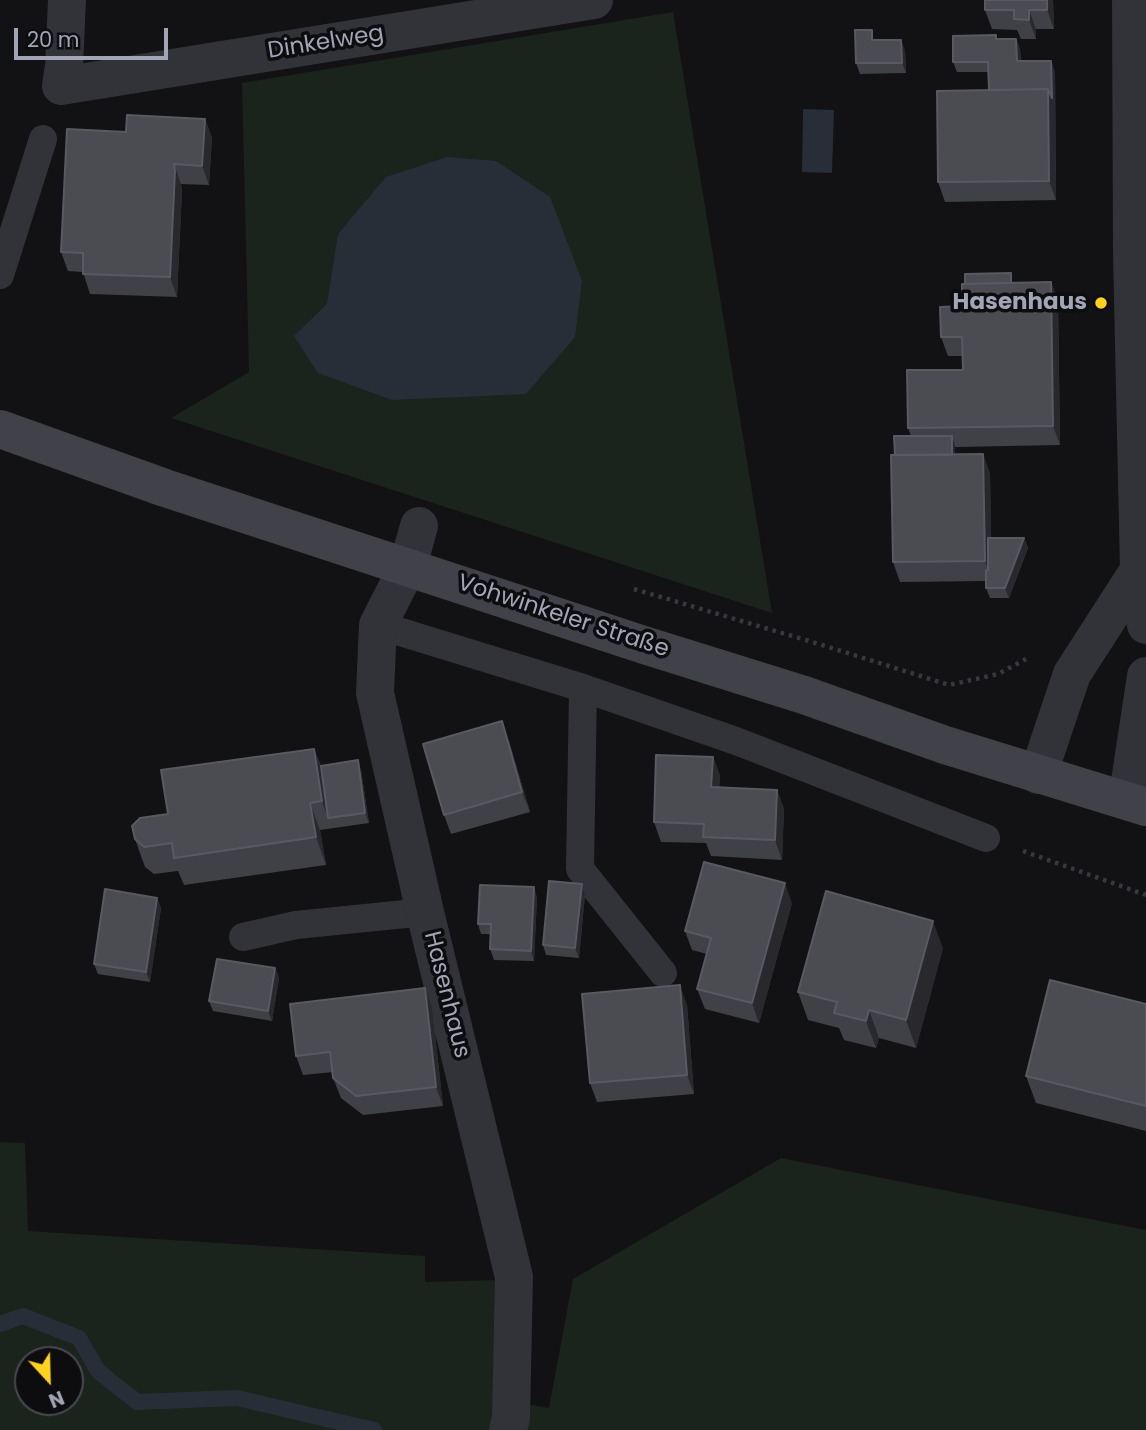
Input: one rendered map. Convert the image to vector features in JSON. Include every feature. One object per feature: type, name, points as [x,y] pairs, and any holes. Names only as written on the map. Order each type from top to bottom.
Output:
[{"type":"main road","name":"Vohwinkeler Straße","points":[[0,429],[165,488],[804,695],[945,745],[1137,804]]},
{"type":"street","name":"Dinkelweg","points":[[67,0],[61,86],[594,0]]},
{"type":"street","points":[[1130,0],[1139,570],[1146,625]]},
{"type":"street","name":"Hasenhaus","points":[[419,526],[408,566],[378,625],[375,693],[514,1277],[509,1424]]},
{"type":"street","points":[[1038,775],[1072,674],[1139,570]]},
{"type":"street","points":[[1137,804],[1146,676]]},
{"type":"lane","points":[[0,275],[43,139]]},
{"type":"lane","points":[[378,625],[583,688],[736,741],[986,838]]},
{"type":"lane","points":[[583,688],[580,869],[663,973]]},
{"type":"lane","points":[[243,937],[296,925],[425,912]]},
{"type":"path","points":[[632,589],[949,685]]},
{"type":"path","points":[[986,838],[1146,895]]},
{"type":"shaded area","points":[[673,12],[772,613],[171,418],[249,372],[242,83]]},
{"type":"shaded area","points":[[803,109],[834,110],[832,173],[802,172]]},
{"type":"shaded area","points":[[447,157],[496,161],[550,197],[582,281],[575,337],[526,394],[392,400],[318,373],[294,336],[327,304],[338,234],[386,177]]},
{"type":"shaded area","points":[[0,1142],[25,1143],[28,1231],[425,1256],[425,1282],[497,1280],[498,1399],[549,1408],[573,1279],[781,1158],[1146,1230],[1146,1430],[0,1430]]},
{"type":"building","points":[[985,0],[1047,0],[1047,10],[1029,10],[1029,20],[1014,19],[1014,10],[985,10]]},
{"type":"building","points":[[855,30],[872,30],[872,40],[901,40],[902,63],[856,63]]},
{"type":"building","points":[[996,35],[996,39],[1016,39],[1017,61],[1051,61],[1052,98],[1048,89],[989,90],[988,62],[953,62],[953,36]]},
{"type":"building","points":[[1048,89],[1049,181],[938,182],[937,91]]},
{"type":"building","points":[[127,115],[205,119],[202,166],[174,164],[170,277],[83,274],[83,253],[61,252],[67,129],[126,132]]},
{"type":"building","points":[[1011,273],[1011,283],[965,284],[965,274]]},
{"type":"building","points":[[1051,282],[1053,426],[908,428],[907,370],[963,370],[962,337],[941,337],[940,307],[962,306],[962,284]]},
{"type":"building","points":[[894,436],[952,436],[952,455],[895,455]]},
{"type":"building","points":[[983,454],[985,561],[893,562],[891,455]]},
{"type":"building","points":[[988,538],[1024,538],[1005,588],[986,588]]},
{"type":"building","points":[[502,721],[522,792],[444,815],[423,744]]},
{"type":"building","points":[[314,749],[322,801],[310,803],[316,837],[174,858],[172,843],[144,847],[135,839],[132,826],[140,818],[168,814],[161,770]]},
{"type":"building","points":[[656,755],[713,757],[711,787],[777,790],[775,840],[703,837],[704,824],[654,822]]},
{"type":"building","points":[[358,760],[365,813],[328,818],[321,766]]},
{"type":"building","points":[[704,862],[785,883],[752,1003],[697,989],[711,938],[685,931]]},
{"type":"building","points":[[549,881],[582,884],[575,948],[543,945]]},
{"type":"building","points":[[480,885],[534,887],[531,951],[490,949],[491,924],[478,924]]},
{"type":"building","points":[[105,889],[157,898],[146,972],[94,964]]},
{"type":"building","points":[[826,891],[933,921],[906,1020],[869,1010],[866,1021],[834,1013],[837,1002],[798,992]]},
{"type":"building","points":[[217,959],[275,968],[268,1011],[209,1001]]},
{"type":"building","points":[[1050,980],[1146,1004],[1146,1106],[1026,1076]]},
{"type":"building","points":[[680,985],[687,1075],[590,1083],[582,994]]},
{"type":"building","points":[[425,988],[436,1087],[356,1096],[333,1078],[330,1052],[296,1056],[290,1004]]},
{"type":"waterway","points":[[0,1324],[23,1316],[79,1338],[98,1371],[137,1402],[237,1398],[374,1430]]},
{"type":"place","name":"Hasenhaus","points":[[1101,303]]}]
